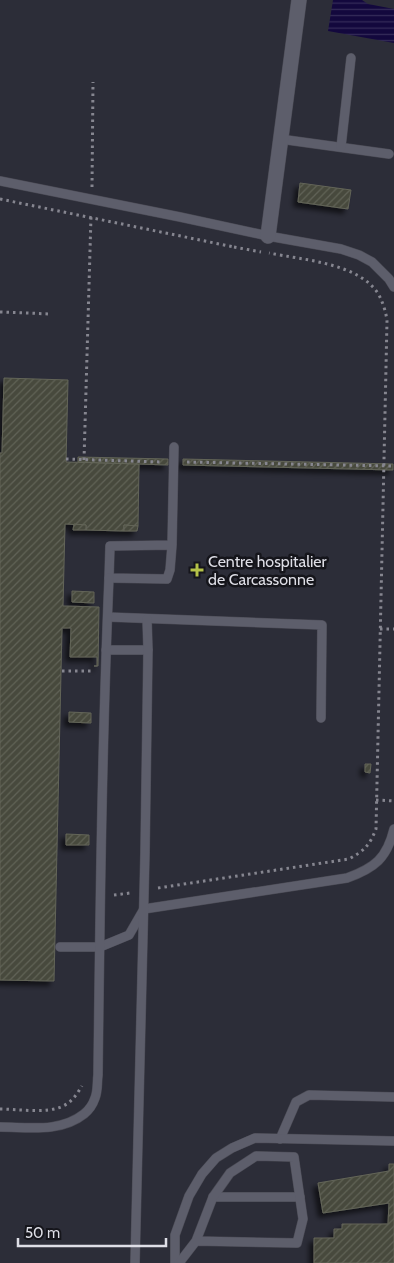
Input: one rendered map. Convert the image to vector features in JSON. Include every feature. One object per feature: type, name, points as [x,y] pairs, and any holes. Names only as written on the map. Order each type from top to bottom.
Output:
[{"type":"street","points":[[268,236],[299,0]]},
{"type":"lane","points":[[341,147],[350,58]]},
{"type":"lane","points":[[280,139],[389,154]]},
{"type":"lane","points":[[0,181],[268,236],[341,249],[372,262],[389,279],[394,287]]},
{"type":"lane","points":[[109,578],[167,579],[170,570],[172,545],[174,447]]},
{"type":"lane","points":[[0,1127],[47,1128],[62,1125],[76,1120],[89,1110],[96,1098],[110,546],[172,545]]},
{"type":"lane","points":[[108,617],[322,625],[321,718]]},
{"type":"lane","points":[[134,1263],[144,908],[147,619]]},
{"type":"lane","points":[[106,650],[148,650]]},
{"type":"lane","points":[[144,908],[347,878],[364,872],[378,862],[386,852],[394,829]]},
{"type":"lane","points":[[60,947],[100,947],[129,935],[144,908]]},
{"type":"lane","points":[[280,1139],[296,1102],[309,1095],[394,1096]]},
{"type":"lane","points":[[175,1263],[175,1235],[189,1196],[202,1174],[216,1158],[232,1148],[256,1138],[394,1140]]},
{"type":"lane","points":[[179,1263],[196,1241],[213,1196],[230,1172],[256,1156],[294,1157],[303,1219],[297,1244],[196,1241]]},
{"type":"lane","points":[[213,1196],[300,1197]]},
{"type":"path","points":[[84,460],[93,82]]},
{"type":"path","points":[[0,312],[51,314]]},
{"type":"path","points":[[66,459],[394,466]]},
{"type":"path","points":[[380,629],[394,629]]},
{"type":"path","points":[[62,671],[95,671]]},
{"type":"path","points":[[376,800],[394,801]]},
{"type":"path","points":[[0,1109],[52,1110],[65,1106],[75,1097],[83,1085]]},
{"type":"shaded area","points":[[333,0],[362,0],[368,4],[394,9],[394,43],[328,31]]},
{"type":"building","points":[[300,183],[351,190],[348,209],[298,202]]},
{"type":"building","points":[[4,378],[68,380],[66,462],[139,464],[138,526],[124,525],[124,531],[86,530],[86,525],[65,524],[63,606],[99,607],[98,666],[97,657],[70,657],[71,628],[62,628],[54,981],[0,980],[0,453],[2,453]]},
{"type":"building","points":[[78,457],[168,459],[168,465],[78,462]]},
{"type":"building","points":[[183,459],[393,464],[393,470],[183,465]]},
{"type":"building","points":[[74,524],[86,525],[86,530],[73,530]]},
{"type":"building","points":[[124,525],[138,526],[137,531],[124,531]]},
{"type":"building","points":[[72,591],[94,592],[94,603],[72,602]]},
{"type":"building","points":[[69,712],[91,713],[91,723],[69,722]]},
{"type":"building","points":[[365,764],[371,764],[370,773],[365,772]]},
{"type":"building","points":[[66,834],[89,835],[89,845],[66,845]]},
{"type":"building","points":[[389,1164],[394,1164],[394,1263],[314,1263],[314,1238],[334,1238],[334,1229],[342,1229],[342,1224],[388,1224],[389,1203],[323,1213],[318,1183],[389,1171]]},
{"type":"place","name":"Centre hospitalier de Carcassonne","points":[[197,570]]}]
